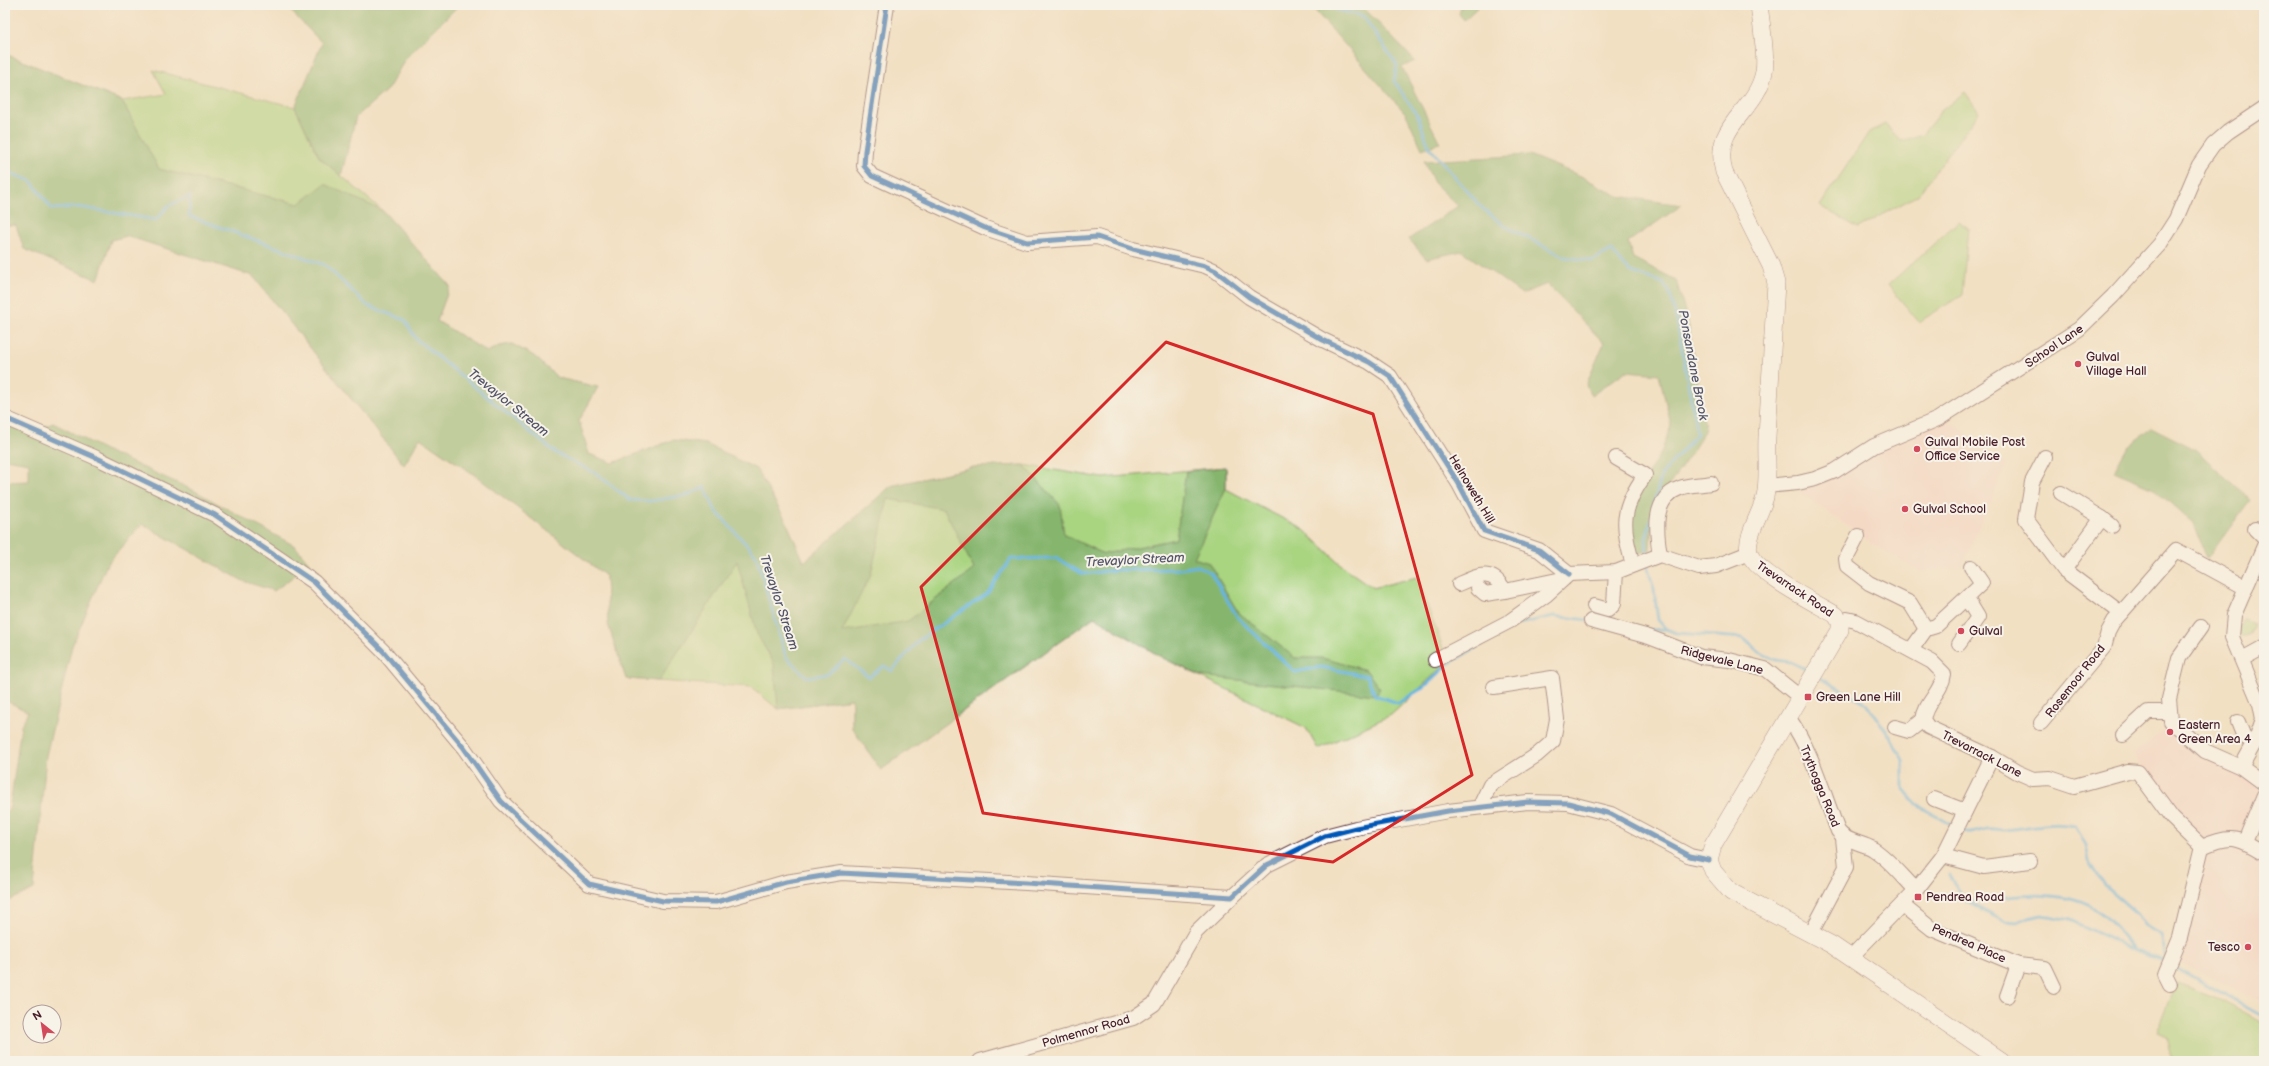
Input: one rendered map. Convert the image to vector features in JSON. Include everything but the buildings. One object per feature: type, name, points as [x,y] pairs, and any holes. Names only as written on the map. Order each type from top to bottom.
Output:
[{"type":"main road","points":[[1749,553],[1749,541],[1764,498],[1766,486],[1766,440],[1776,283],[1771,266],[1724,172],[1721,159],[1721,148],[1728,132],[1755,93],[1765,71],[1759,5]]},
{"type":"main road","name":"Trevarrack Road","points":[[1749,553],[1755,564],[1787,586],[1836,615],[1840,622]]},
{"type":"main road","points":[[1840,622],[1840,630],[1822,665],[1788,717],[1727,819],[1713,845],[1709,860],[1718,879],[1731,892],[1811,933],[2002,1061]]},
{"type":"street","name":"Helnoweth Hill","points":[[887,5],[865,151],[864,166],[872,176],[985,228],[1027,242],[1097,236],[1133,249],[1206,266],[1216,271],[1248,297],[1390,376],[1458,484],[1484,531],[1539,550],[1566,577]]},
{"type":"street","name":"School Lane","points":[[1766,486],[1798,483],[1835,471],[1874,446],[1938,419],[2079,329],[2113,296],[2160,244],[2176,219],[2200,165],[2213,144],[2264,108]]},
{"type":"street","points":[[5,418],[99,459],[215,515],[314,582],[383,651],[464,748],[501,801],[588,884],[663,901],[716,902],[786,882],[841,873],[1026,883],[1232,897]]},
{"type":"street","points":[[2045,457],[2032,482],[2026,519],[2064,570],[2121,613]]},
{"type":"street","points":[[1616,458],[1645,475],[1633,492],[1625,512],[1624,535],[1637,563]]},
{"type":"street","points":[[1478,588],[1485,594],[1566,577],[1616,572],[1658,556],[1656,530],[1657,516],[1667,496],[1680,488],[1711,483]]},
{"type":"street","points":[[2061,493],[2107,522],[2064,570]]},
{"type":"street","points":[[1858,536],[1846,559],[1847,566],[1869,583],[1910,603],[1926,629]]},
{"type":"street","points":[[2241,767],[2255,742],[2263,719],[2260,704],[2232,637],[2234,615],[2264,546]]},
{"type":"street","name":"Rosemoor Road","points":[[2041,723],[2104,647],[2108,632],[2121,613],[2176,550],[2246,588]]},
{"type":"street","name":"Trevarrack Road","points":[[1658,556],[1699,568],[1716,566],[1749,553]]},
{"type":"street","points":[[1912,650],[1926,629],[1936,626],[1958,604],[1967,599],[1982,583],[1971,567]]},
{"type":"street","points":[[1594,606],[1608,610],[1614,604],[1616,572]]},
{"type":"street","points":[[1459,584],[1480,575],[1488,575],[1497,581],[1505,591]]},
{"type":"street","points":[[1435,660],[1510,621],[1546,596],[1566,577]]},
{"type":"street","points":[[1959,644],[1978,617],[1967,599]]},
{"type":"street","points":[[1840,622],[1847,619],[1856,621],[1932,662],[1944,674],[1944,682],[1924,710],[1923,720],[1909,731],[1895,726]]},
{"type":"street","name":"Ridgevale Lane","points":[[1591,622],[1649,637],[1701,657],[1728,660],[1765,670],[1806,691]]},
{"type":"street","points":[[2201,627],[2179,658],[2169,700],[2171,721],[2205,751],[2241,767],[2264,784]]},
{"type":"street","points":[[2242,659],[2264,647]]},
{"type":"street","points":[[1480,806],[1490,785],[1538,755],[1553,741],[1557,719],[1552,678],[1494,687]]},
{"type":"street","points":[[2122,735],[2148,712],[2170,712]]},
{"type":"street","name":"Trythogga Road","points":[[1788,717],[1797,731],[1812,763],[1838,831],[1843,838],[1859,842],[1874,850],[1916,890]]},
{"type":"street","name":"Trevarrack Lane","points":[[1923,720],[1928,727],[1992,757],[2033,780],[2050,778],[2074,786],[2128,770],[2138,772],[2172,818],[2202,847]]},
{"type":"street","points":[[2238,722],[2244,737],[2255,742]]},
{"type":"street","points":[[1850,958],[1902,906],[1943,856],[1992,757]]},
{"type":"street","points":[[2244,842],[2264,795]]},
{"type":"street","points":[[1934,799],[1965,810]]},
{"type":"street","name":"Polmennor Road","points":[[980,1061],[1133,1018],[1154,1004],[1196,932],[1232,897],[1267,865],[1325,836],[1386,822],[1480,806],[1528,802],[1568,803],[1611,814],[1690,856],[1709,860]]},
{"type":"street","points":[[1811,933],[1846,867],[1843,838]]},
{"type":"street","points":[[2170,984],[2166,974],[2180,938],[2202,847],[2220,839],[2238,838],[2264,853]]},
{"type":"street","points":[[1943,856],[1984,867],[2030,861]]},
{"type":"street","name":"Pendrea Place","points":[[1902,906],[1932,929],[2018,965],[2045,968],[2054,987]]},
{"type":"street","points":[[2007,996],[2018,965]]},
{"type":"highlighted area","points":[[1166,342],[1373,414],[1472,775],[1333,862],[983,813],[921,587]]},
{"type":"shaded area","name":"Gulval School","points":[[1947,419],[2006,465],[1962,567],[1921,572],[1871,543],[1798,491],[1836,475],[1873,454]]},
{"type":"shaded area","points":[[2168,727],[2264,777],[2244,848],[2264,859],[2264,1004],[2178,961],[2198,850],[2133,755]]},
{"type":"green space","points":[[285,5],[459,5],[406,58],[388,89],[356,117],[341,176],[319,157],[295,107],[322,43]]},
{"type":"green space","points":[[1310,5],[1361,5],[1415,61],[1402,67],[1440,143],[1422,149],[1406,114]]},
{"type":"green space","points":[[1460,5],[1480,5],[1464,20],[1459,14],[1461,7]]},
{"type":"green space","points":[[5,54],[122,101],[166,94],[153,70],[295,107],[319,157],[383,211],[450,286],[437,321],[487,352],[499,346],[512,344],[534,356],[558,378],[598,387],[579,421],[589,454],[613,463],[673,440],[706,444],[756,469],[785,519],[804,562],[891,486],[974,467],[1024,465],[1103,478],[1226,467],[1226,489],[1303,529],[1346,569],[1373,588],[1417,577],[1448,662],[1391,715],[1318,749],[1306,728],[1163,658],[1094,617],[881,770],[852,728],[852,699],[778,709],[751,687],[626,679],[608,624],[606,576],[476,476],[420,438],[404,465],[253,276],[127,236],[111,240],[98,280],[24,249],[16,225],[5,225]]},
{"type":"green space","points":[[5,54],[122,101],[159,169],[299,204],[325,184],[383,211],[450,286],[437,321],[487,352],[499,346],[512,344],[534,356],[558,378],[598,387],[579,421],[589,454],[613,463],[673,440],[706,444],[756,469],[785,519],[804,562],[891,486],[974,467],[1024,465],[1060,505],[1064,535],[1104,554],[1176,539],[1186,471],[1226,467],[1226,488],[1194,558],[1209,563],[1238,612],[1295,658],[1322,658],[1366,670],[1380,689],[1375,695],[1201,676],[1163,658],[1094,617],[881,770],[852,728],[852,699],[778,709],[774,664],[757,634],[737,561],[659,681],[626,679],[608,624],[606,576],[476,476],[420,438],[404,465],[253,276],[127,236],[111,240],[98,280],[24,249],[16,225],[5,225]],"holes":[[[888,499],[944,509],[974,569],[908,621],[842,632],[871,574]]]},
{"type":"green space","points":[[1965,92],[1979,112],[1918,195],[1858,228],[1820,206],[1869,132],[1885,124],[1901,141],[1922,135],[1941,111]]},
{"type":"green space","points":[[1529,155],[1581,176],[1618,196],[1682,205],[1628,242],[1633,258],[1676,280],[1689,326],[1705,429],[1662,498],[1656,513],[1652,530],[1650,550],[1635,554],[1631,521],[1635,494],[1661,453],[1671,425],[1659,374],[1626,371],[1591,396],[1586,385],[1604,343],[1547,284],[1522,294],[1462,251],[1426,259],[1409,239],[1458,206],[1434,183],[1424,161]]},
{"type":"green space","points":[[1959,221],[1968,228],[1962,295],[1919,322],[1888,285]]},
{"type":"green space","points":[[53,423],[113,454],[193,490],[295,546],[310,564],[274,591],[243,581],[142,524],[107,564],[72,646],[46,756],[34,889],[5,903],[5,814],[10,807],[21,726],[28,712],[5,700],[5,482],[29,481],[29,463],[5,459],[5,425],[31,432]]},
{"type":"green space","points":[[2151,427],[2195,449],[2250,500],[2207,559],[2194,524],[2152,487],[2114,471],[2128,446]]},
{"type":"green space","points":[[2243,619],[2254,623],[2250,634],[2241,638],[2239,630]]},
{"type":"green space","points":[[2177,983],[2220,999],[2264,1023],[2264,1061],[2173,1061],[2167,1036],[2157,1032]]},
{"type":"waterway","name":"Ponsandane Brook","points":[[1330,5],[1337,10],[1363,16],[1397,65],[1394,81],[1418,116],[1429,147],[1481,207],[1505,226],[1565,257],[1592,261],[1611,250],[1629,271],[1663,283],[1670,293],[1677,322],[1697,434],[1662,474],[1653,507]]},
{"type":"waterway","name":"Trevaylor Stream","points":[[5,171],[31,181],[52,209],[79,207],[156,220],[168,206],[190,196],[189,216],[325,265],[368,306],[405,320],[416,339],[556,453],[597,474],[630,500],[651,501],[688,495],[705,487],[715,510],[756,555],[786,657],[807,677],[828,674],[845,659],[869,677],[884,666],[892,671],[919,640],[987,594],[1011,559],[1056,558],[1083,574],[1116,570],[1179,569],[1198,566],[1211,573],[1238,618],[1295,672],[1321,667],[1367,676],[1375,695],[1398,703],[1424,687],[1450,663],[1507,630]]},
{"type":"waterway","name":"Ponsandane Brook","points":[[1647,556],[1646,539],[1652,515]]},
{"type":"waterway","name":"Ponsandane Brook","points":[[1647,564],[1654,590],[1658,620],[1666,629],[1676,633],[1743,638],[1759,652],[1776,660],[1791,662],[1809,671]]},
{"type":"waterway","name":"Trevaylor Stream","points":[[1515,625],[1554,616],[1588,620]]},
{"type":"waterway","name":"Trevaylor Stream","points":[[1648,630],[1666,629]]},
{"type":"waterway","name":"Ponsandane Brook","points":[[1819,677],[1866,704],[1888,733],[1903,760],[1903,788],[1917,805],[1954,826]]},
{"type":"waterway","name":"Ponsandane Brook","points":[[1961,830],[1968,833],[1974,833],[1988,829],[2005,830],[2040,825],[2057,824],[2075,826],[2086,845],[2089,860],[2103,884],[2136,913],[2144,925],[2161,935],[2166,959]]},
{"type":"waterway","name":"Ponsandane Brook","points":[[1949,876],[1967,902],[2000,897],[2036,895],[2071,899],[2087,905],[2101,913],[2110,921],[2133,949]]},
{"type":"waterway","name":"Ponsandane Brook","points":[[1967,902],[2005,922],[2017,923],[2028,918],[2042,915],[2071,920],[2133,950],[2166,962]]},
{"type":"waterway","name":"Ponsandane Brook","points":[[2173,966],[2264,1016]]},
{"type":"cycle path","points":[[887,5],[865,151],[864,166],[872,176],[985,228],[1027,242],[1097,237],[1133,249],[1205,266],[1216,271],[1249,297],[1323,340],[1369,362],[1390,376],[1459,484],[1484,531],[1539,550],[1569,574]]},
{"type":"cycle path","points":[[5,418],[99,459],[215,515],[314,582],[383,651],[464,748],[501,801],[589,884],[663,901],[716,902],[786,882],[841,873],[1026,883],[1232,897],[1267,865],[1325,836],[1356,828],[1448,811],[1528,802],[1568,803],[1611,814],[1690,856],[1709,860]]},
{"type":"place","name":"Gulval Village Hall","points":[[2078,364]]},
{"type":"place","name":"Gulval Mobile Post Office Service","points":[[1917,449]]},
{"type":"place","name":"Gulval School","points":[[1905,509]]},
{"type":"place","name":"Gulval","points":[[1961,631]]},
{"type":"place","name":"Green Lane Hill","points":[[1808,697]]},
{"type":"place","name":"Eastern Green Area 4","points":[[2170,732]]},
{"type":"place","name":"Pendrea Road","points":[[1918,897]]},
{"type":"place","name":"Tesco","points":[[2248,947]]}]
